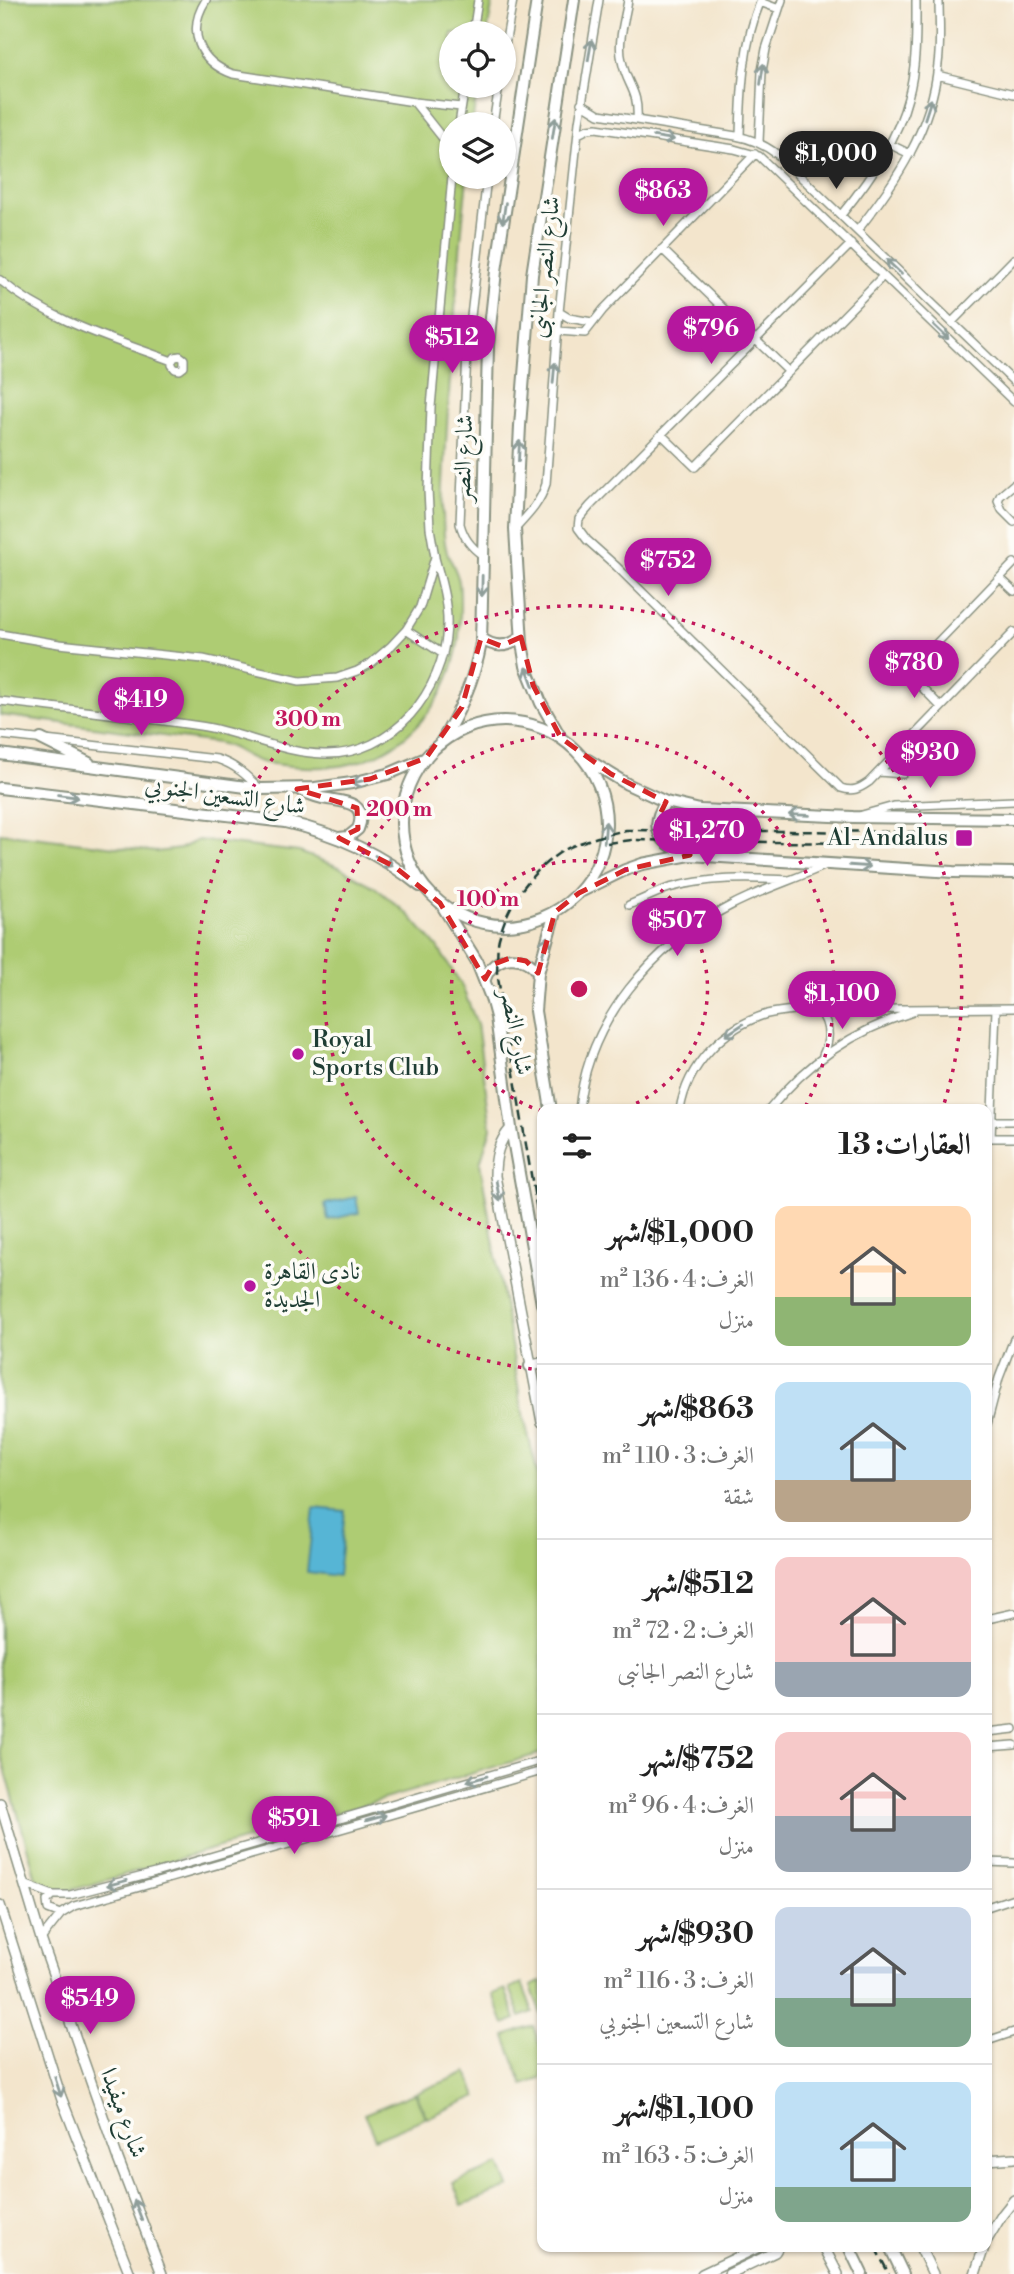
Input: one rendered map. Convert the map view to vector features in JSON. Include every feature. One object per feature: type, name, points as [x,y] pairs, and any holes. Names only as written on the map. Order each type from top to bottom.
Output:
[{"type":"main road","name":"شارع النصر","points":[[440,744],[471,687],[481,638],[489,333],[537,0]]},
{"type":"main road","points":[[561,738],[526,666],[521,637],[516,529],[520,426],[532,275],[574,0]]},
{"type":"main road","points":[[481,638],[490,644],[501,646],[521,637]]},
{"type":"main road","points":[[1014,819],[716,812],[666,802],[627,784],[582,756],[561,738],[533,725],[503,721],[479,724],[440,744],[414,776],[402,817],[402,833],[409,862],[429,892],[460,916],[505,926],[540,919],[555,912],[579,893],[634,867],[656,860],[690,855],[953,872],[1014,873]]},
{"type":"main road","points":[[41,739],[97,768]]},
{"type":"main road","name":"شارع التسعين الجنوبي","points":[[0,754],[261,789],[333,786],[370,779],[426,758]]},
{"type":"main road","points":[[579,893],[599,862],[607,827],[603,796],[595,774],[582,756]]},
{"type":"main road","name":"شارع التسعين الجنوبي","points":[[0,788],[285,822],[339,838],[377,856],[429,892]]},
{"type":"main road","points":[[297,789],[322,798],[350,802],[357,808],[361,816],[358,829],[352,835],[339,838]]},
{"type":"main road","points":[[666,802],[657,818],[659,834],[669,846],[690,855]]},
{"type":"main road","name":"شارع النصر","points":[[440,903],[476,960],[485,979],[496,1017],[511,1128],[537,1276]]},
{"type":"main road","name":"شارع النصر","points":[[550,1104],[535,1011],[538,974],[555,912]]},
{"type":"main road","points":[[485,979],[494,964],[510,958],[526,961],[538,974]]},
{"type":"main road","points":[[530,1366],[537,1364]]},
{"type":"main road","points":[[851,2252],[862,2274]]},
{"type":"main road","points":[[892,2252],[903,2274]]},
{"type":"street","points":[[206,0],[197,19],[198,43],[212,63],[221,70],[414,102],[461,107]]},
{"type":"street","points":[[475,21],[478,0]]},
{"type":"street","points":[[509,21],[513,0]]},
{"type":"street","name":"شارع النصر الجانبى","points":[[516,529],[536,508],[546,484],[559,312],[581,103],[599,0]]},
{"type":"street","points":[[628,0],[621,54],[625,72],[637,98],[637,120]]},
{"type":"street","points":[[759,142],[762,71],[766,49],[782,0]]},
{"type":"street","points":[[841,215],[862,188],[889,144],[904,110],[911,85],[916,0]]},
{"type":"street","points":[[858,231],[892,184],[919,136],[937,75],[939,0]]},
{"type":"street","points":[[740,136],[742,82],[753,23],[761,1],[779,9]]},
{"type":"street","points":[[937,75],[1014,94]]},
{"type":"street","points":[[460,112],[463,98]]},
{"type":"street","points":[[414,102],[439,134]]},
{"type":"street","points":[[581,103],[599,114],[740,136],[759,142],[778,155],[1014,382]]},
{"type":"street","points":[[625,132],[627,119]]},
{"type":"street","points":[[578,134],[596,128],[755,154],[767,162],[1014,402]]},
{"type":"street","points":[[889,144],[910,154]]},
{"type":"street","points":[[558,331],[582,334],[589,329],[592,322],[755,154]]},
{"type":"street","points":[[0,701],[199,726],[235,732],[296,752],[328,754],[367,746],[397,728],[413,713],[434,683],[446,641],[447,611],[430,527],[428,490],[430,407],[451,189]]},
{"type":"street","points":[[482,555],[464,536],[460,524],[467,351],[486,189]]},
{"type":"street","points":[[851,244],[583,513],[578,523],[581,534],[841,788],[850,791],[869,782],[1014,632]]},
{"type":"street","points":[[662,249],[789,372]]},
{"type":"street","points":[[951,322],[1014,259]]},
{"type":"street","points":[[662,435],[695,467],[883,276]]},
{"type":"street","points":[[0,280],[64,320],[172,360]]},
{"type":"street","points":[[916,308],[926,298]]},
{"type":"street","points":[[559,312],[569,318],[592,322]]},
{"type":"street","points":[[1014,484],[998,501],[1002,510],[1014,522]]},
{"type":"street","points":[[0,634],[203,659],[300,681],[337,678],[357,671],[381,655],[406,630],[421,607],[435,557]]},
{"type":"street","points":[[941,707],[908,673],[1014,563]]},
{"type":"street","points":[[1000,578],[1014,591]]},
{"type":"street","points":[[406,630],[443,654]]},
{"type":"street","points":[[0,735],[218,759],[242,771],[261,789]]},
{"type":"street","points":[[879,772],[903,774],[905,745]]},
{"type":"street","points":[[853,817],[894,806],[1014,801]]},
{"type":"street","points":[[580,1104],[583,1081],[602,1030],[656,957],[680,937],[730,905],[829,863]]},
{"type":"street","points":[[629,905],[671,888],[711,881],[752,878],[793,880]]},
{"type":"street","points":[[682,1104],[690,1078],[702,1059],[720,1040],[743,1024],[768,1014],[794,1010],[1014,1008]]},
{"type":"street","points":[[990,1104],[996,1009]]},
{"type":"street","points":[[819,1010],[826,1022],[829,1036],[823,1056]]},
{"type":"street","points":[[774,1104],[801,1074],[823,1056],[870,1028],[921,1010]]},
{"type":"street","points":[[992,1121],[1014,1121]]},
{"type":"street","points":[[511,1128],[498,1148],[495,1176],[537,1399]]},
{"type":"street","points":[[992,1138],[1014,1138]]},
{"type":"street","points":[[992,1405],[1014,1339]]},
{"type":"street","points":[[992,1618],[1014,1613]]},
{"type":"street","points":[[992,1732],[1014,1730]]},
{"type":"street","points":[[992,1747],[1014,1745]]},
{"type":"street","points":[[24,1885],[62,1896],[155,1873],[537,1761]]},
{"type":"street","points":[[41,1939],[61,1914],[74,1906],[537,1772]]},
{"type":"street","name":"شارع ميفيدا","points":[[0,1803],[41,1939],[118,2159],[162,2274]]},
{"type":"street","points":[[992,1862],[1014,1863]]},
{"type":"street","points":[[53,1895],[47,1901],[48,1909],[61,1914]]},
{"type":"street","points":[[992,1905],[1014,1898]]},
{"type":"street","name":"شارع ميفيدا","points":[[0,1905],[61,2096],[130,2274]]},
{"type":"street","points":[[992,2039],[1014,2032]]},
{"type":"street","points":[[992,2160],[1014,2158]]},
{"type":"street","points":[[992,2226],[1014,2200]]},
{"type":"street","points":[[702,2274],[748,2252]]},
{"type":"street","points":[[729,2274],[775,2252]]},
{"type":"street","points":[[827,2252],[838,2274]]},
{"type":"street","points":[[922,2252],[933,2274]]},
{"type":"street","points":[[975,2274],[982,2252]]},
{"type":"highlighted area","points":[[521,637],[533,685],[561,738],[611,774],[666,802],[658,818],[658,834],[690,855],[625,870],[579,893],[555,912],[538,973],[526,961],[510,958],[494,964],[485,979],[440,903],[395,867],[339,838],[358,829],[357,808],[297,789],[370,779],[426,758],[462,707],[481,638],[501,646]]},
{"type":"green space","points":[[0,0],[493,0],[489,21],[439,21],[439,98],[476,98],[474,112],[439,112],[439,189],[466,189],[452,344],[443,510],[447,552],[459,582],[460,608],[454,661],[448,679],[429,712],[402,739],[386,750],[350,764],[329,767],[297,767],[259,761],[218,743],[0,715]]},
{"type":"green space","name":"نادى القاهرة الجديدة","points":[[0,833],[156,852],[180,849],[198,840],[299,852],[339,867],[376,888],[410,916],[438,948],[461,984],[477,1024],[491,1128],[480,1163],[522,1409],[537,1471],[537,1754],[65,1892],[50,1890],[36,1878],[0,1751]]},
{"type":"green space","points":[[522,1983],[533,2012],[521,2017],[510,1988]]},
{"type":"green space","points":[[537,1983],[537,2003],[531,1986]]},
{"type":"green space","points":[[505,1989],[516,2019],[504,2024],[493,1994]]},
{"type":"green space","points":[[533,2026],[537,2038],[537,2080],[523,2085],[505,2036]]},
{"type":"green space","points":[[467,2072],[477,2096],[427,2118],[416,2093]]},
{"type":"green space","points":[[415,2093],[425,2118],[375,2139],[364,2114]]},
{"type":"green space","points":[[500,2164],[509,2187],[462,2205],[453,2183]]},
{"type":"water","points":[[356,1197],[359,1213],[328,1220],[325,1204]]},
{"type":"water","points":[[314,1508],[345,1511],[338,1576],[307,1572]]},
{"type":"railway","points":[[537,1210],[497,972],[498,944],[504,922],[516,898],[533,876],[564,850],[626,830],[915,832]]},
{"type":"railway","points":[[607,843],[632,840],[914,844]]},
{"type":"railway","points":[[878,2252],[889,2274]]},
{"type":"place","name":"Al-Andalus","points":[[964,838]]},
{"type":"place","name":"Royal Sports Club","points":[[298,1054]]},
{"type":"place","name":"نادى القاهرة الجديدة","points":[[250,1286]]}]
